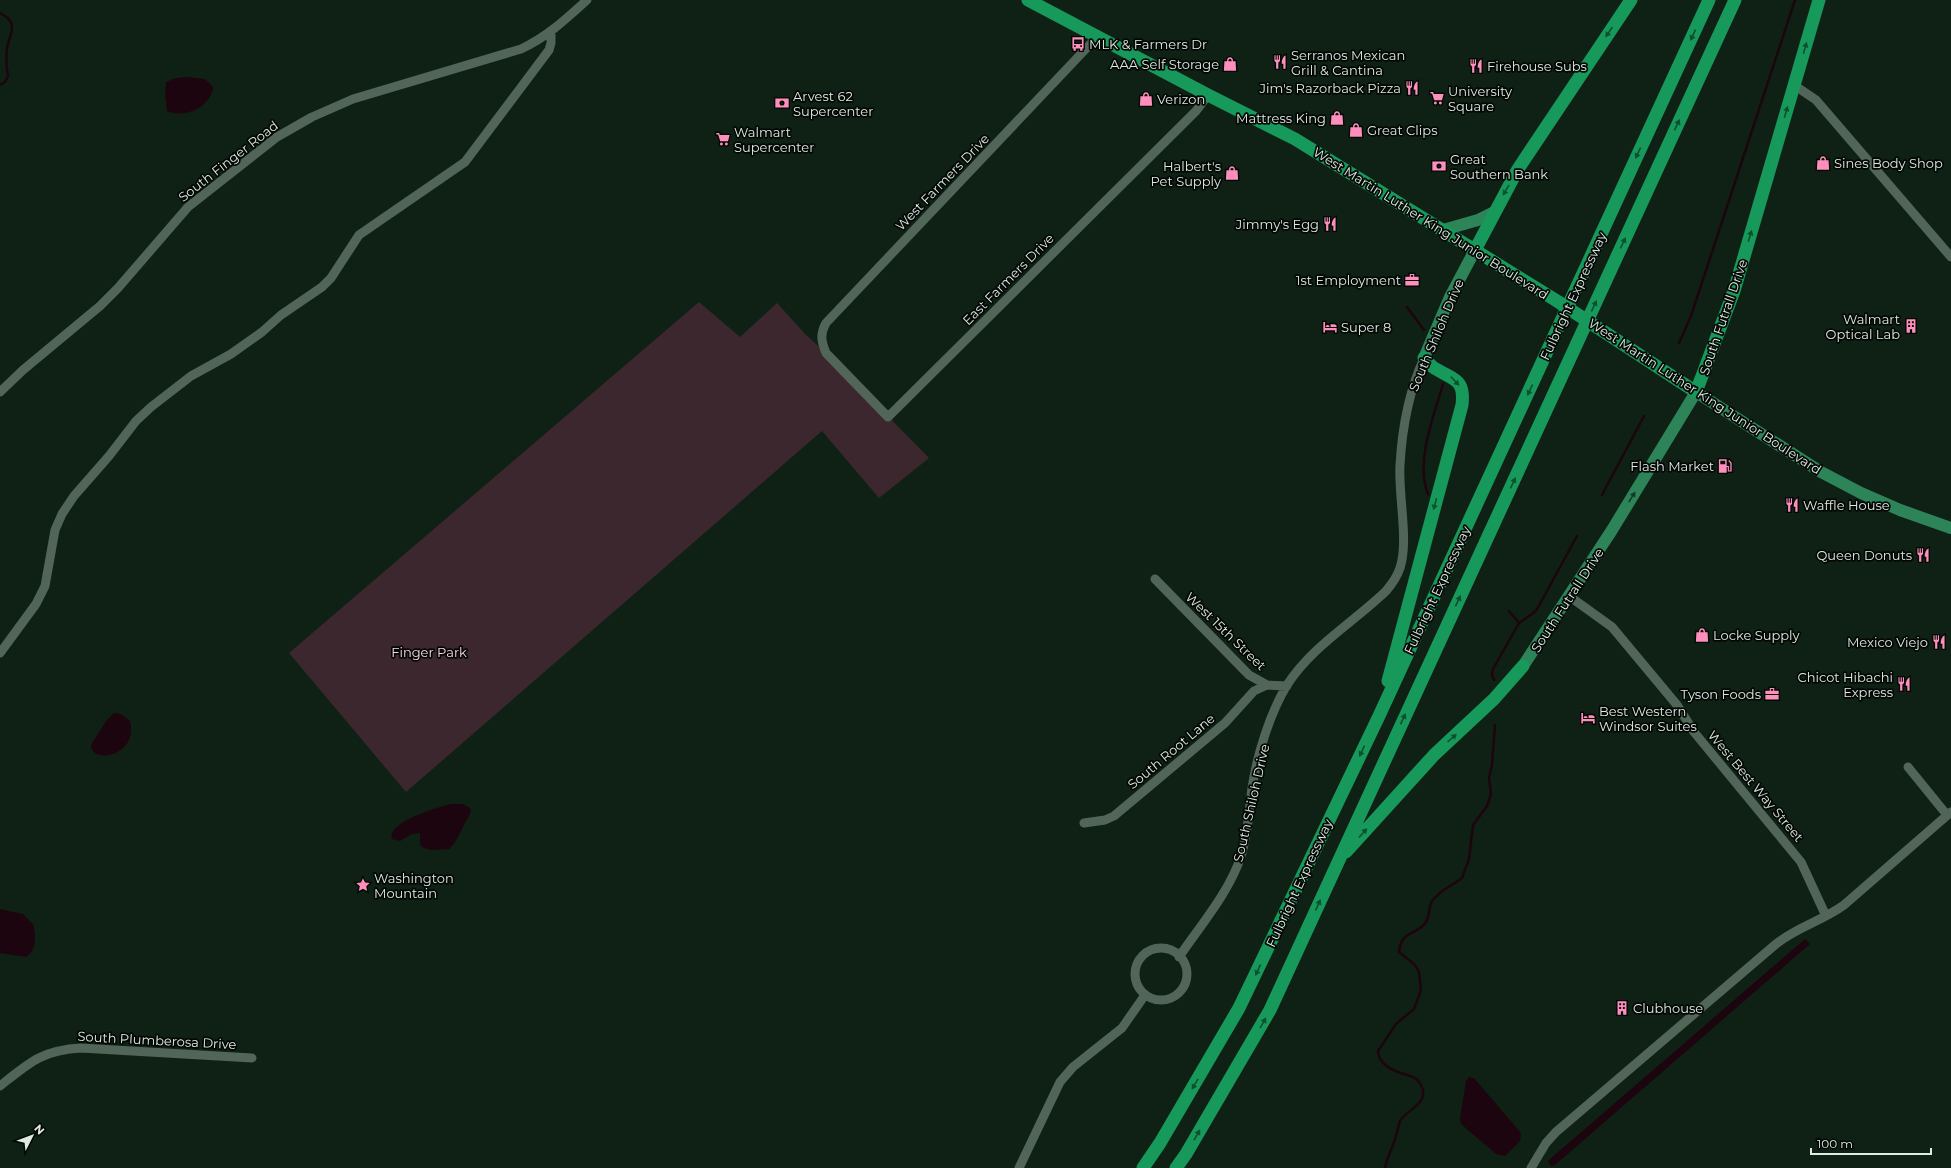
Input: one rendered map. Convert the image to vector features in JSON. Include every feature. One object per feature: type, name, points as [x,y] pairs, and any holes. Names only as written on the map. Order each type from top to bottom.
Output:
[{"type":"highway","name":"South Shiloh Drive","points":[[1475,250],[1518,169],[1631,0]]},
{"type":"highway","name":"Fulbright Expressway","points":[[1143,1168],[1160,1143],[1239,1008],[1379,716],[1709,0]]},
{"type":"highway","name":"Fulbright Expressway","points":[[1176,1168],[1186,1154],[1270,1010],[1735,0]]},
{"type":"highway","name":"South Futrall Drive","points":[[1696,392],[1734,291],[1819,0]]},
{"type":"highway","name":"West Martin Luther King Junior Boulevard","points":[[1034,1],[1208,95],[1295,138],[1475,250],[1696,392]]},
{"type":"highway","points":[[1379,716],[1462,405],[1463,397],[1460,384],[1452,376],[1435,369],[1424,358]]},
{"type":"highway","points":[[1337,862],[1434,754],[1494,699],[1523,666]]},
{"type":"main road","points":[[1443,230],[1478,220],[1494,212]]},
{"type":"main road","name":"South Shiloh Drive","points":[[1424,358],[1450,297],[1475,250]]},
{"type":"main road","name":"West Martin Luther King Junior Boulevard","points":[[1696,392],[1821,472],[1860,493],[1900,510],[1951,528]]},
{"type":"main road","name":"South Futrall Drive","points":[[1523,666],[1612,530],[1696,392]]},
{"type":"street","name":"South Finger Road","points":[[0,392],[23,370],[100,306],[118,288],[188,207],[277,137],[312,117],[353,99],[521,48],[538,41],[587,0]]},
{"type":"street","points":[[0,653],[36,604],[44,586],[55,530],[62,514],[74,496],[109,456],[136,421],[151,407],[191,376],[231,354],[262,332],[287,311],[322,287],[331,278],[359,235],[465,162],[549,50],[551,43],[551,31]]},
{"type":"street","name":"West Farmers Drive","points":[[826,353],[821,342],[821,331],[826,323],[1098,36]]},
{"type":"street","points":[[1794,85],[1805,91],[1821,105],[1951,257]]},
{"type":"street","name":"East Farmers Drive","points":[[826,353],[888,417],[1196,111],[1208,95]]},
{"type":"street","name":"South Shiloh Drive","points":[[1179,957],[1227,887],[1240,858],[1245,841],[1252,787],[1257,765],[1271,719],[1287,686],[1305,662],[1318,649],[1386,591],[1395,580],[1400,567],[1402,552],[1400,466],[1402,438],[1410,399],[1424,358]]},
{"type":"street","name":"West 15th Street","points":[[1155,579],[1249,675],[1267,685],[1287,686]]},
{"type":"street","name":"West Best Way Street","points":[[1568,596],[1612,627],[1677,705],[1694,732],[1801,862],[1826,916]]},
{"type":"street","name":"South Root Lane","points":[[1084,823],[1096,823],[1114,816],[1220,727],[1254,691],[1267,685]]},
{"type":"street","points":[[1531,1168],[1546,1143],[1556,1132],[1758,959],[1786,936],[1826,916],[1844,905],[1949,814],[1908,766]]},
{"type":"street","points":[[1167,949],[1179,957],[1185,966],[1186,974],[1182,990],[1168,999],[1152,999],[1145,995],[1137,984],[1135,972],[1137,963],[1142,956],[1150,951],[1167,949]]},
{"type":"street","points":[[1018,1168],[1060,1082],[1073,1067],[1122,1028],[1145,995]]},
{"type":"street","name":"South Plumberosa Drive","points":[[0,1086],[30,1062],[43,1055],[66,1049],[81,1048],[252,1058]]},
{"type":"green space","name":"Finger Park","points":[[699,302],[740,337],[777,303],[806,335],[826,353],[929,458],[879,498],[822,431],[406,792],[289,653]]},
{"type":"shaded area","points":[[187,77],[205,79],[213,87],[208,100],[196,110],[189,112],[174,113],[167,111],[165,94],[166,82],[176,78]]},
{"type":"shaded area","points":[[114,713],[121,714],[130,721],[131,733],[128,742],[122,749],[114,754],[98,755],[93,751],[91,745],[106,721]]},
{"type":"shaded area","points":[[451,804],[463,804],[470,808],[471,812],[454,844],[449,849],[430,850],[422,847],[420,844],[420,833],[412,834],[400,841],[392,839],[392,833],[405,821],[425,812]]},
{"type":"shaded area","points":[[0,909],[23,914],[33,924],[35,942],[30,954],[26,957],[0,953]]},
{"type":"shaded area","points":[[1805,939],[1810,944],[1555,1165],[1551,1166],[1548,1162],[1550,1159]]},
{"type":"shaded area","points":[[1469,1077],[1474,1078],[1521,1133],[1520,1141],[1505,1156],[1496,1154],[1461,1124],[1460,1118],[1466,1081]]},
{"type":"waterway","points":[[1679,343],[1691,316],[1795,0]]},
{"type":"waterway","points":[[0,13],[10,20],[12,24],[7,48],[8,76],[5,82],[0,85]]},
{"type":"waterway","points":[[1407,307],[1424,330]]},
{"type":"waterway","points":[[1428,494],[1424,468],[1427,439],[1443,384]]},
{"type":"waterway","points":[[1602,495],[1644,416]]},
{"type":"waterway","points":[[1494,680],[1492,675],[1493,669],[1519,623],[1536,611],[1577,536]]},
{"type":"waterway","points":[[1509,611],[1519,623]]},
{"type":"waterway","points":[[1385,1168],[1400,1121],[1423,1097],[1423,1091],[1418,1081],[1415,1078],[1394,1071],[1385,1065],[1379,1057],[1378,1051],[1396,1024],[1414,1009],[1421,990],[1419,972],[1415,965],[1399,952],[1400,945],[1406,937],[1418,930],[1426,922],[1431,903],[1435,897],[1462,878],[1469,859],[1473,825],[1487,806],[1491,794],[1489,778],[1492,765],[1495,725]]},
{"type":"place","name":"MLK & Farmers Dr","points":[[1078,44]]},
{"type":"place","name":"Serranos Mexican Grill & Cantina","points":[[1280,62]]},
{"type":"place","name":"AAA Self Storage","points":[[1230,64]]},
{"type":"place","name":"Firehouse Subs","points":[[1476,66]]},
{"type":"place","name":"Jim's Razorback Pizza","points":[[1412,88]]},
{"type":"place","name":"University Square","points":[[1437,98]]},
{"type":"place","name":"Verizon","points":[[1146,99]]},
{"type":"place","name":"Arvest 62 Supercenter","points":[[782,103]]},
{"type":"place","name":"Mattress King","points":[[1337,118]]},
{"type":"place","name":"Great Clips","points":[[1356,130]]},
{"type":"place","name":"Walmart Supercenter","points":[[723,139]]},
{"type":"place","name":"Sines Body Shop","points":[[1823,163]]},
{"type":"place","name":"Great Southern Bank","points":[[1439,166]]},
{"type":"place","name":"Halbert's Pet Supply","points":[[1232,173]]},
{"type":"place","name":"Jimmy's Egg","points":[[1330,224]]},
{"type":"place","name":"1st Employment","points":[[1412,280]]},
{"type":"place","name":"Walmart Optical Lab","points":[[1911,326]]},
{"type":"place","name":"Super 8","points":[[1330,327]]},
{"type":"place","name":"Flash Market","points":[[1725,466]]},
{"type":"place","name":"Waffle House","points":[[1792,505]]},
{"type":"place","name":"Queen Donuts","points":[[1923,555]]},
{"type":"place","name":"Locke Supply","points":[[1702,635]]},
{"type":"place","name":"Mexico Viejo","points":[[1939,642]]},
{"type":"place","name":"Chicot Hibachi Express","points":[[1904,684]]},
{"type":"place","name":"Tyson Foods","points":[[1772,694]]},
{"type":"place","name":"Best Western Windsor Suites","points":[[1588,718]]},
{"type":"place","name":"Washington Mountain","points":[[363,885]]},
{"type":"place","name":"Clubhouse","points":[[1622,1008]]}]
